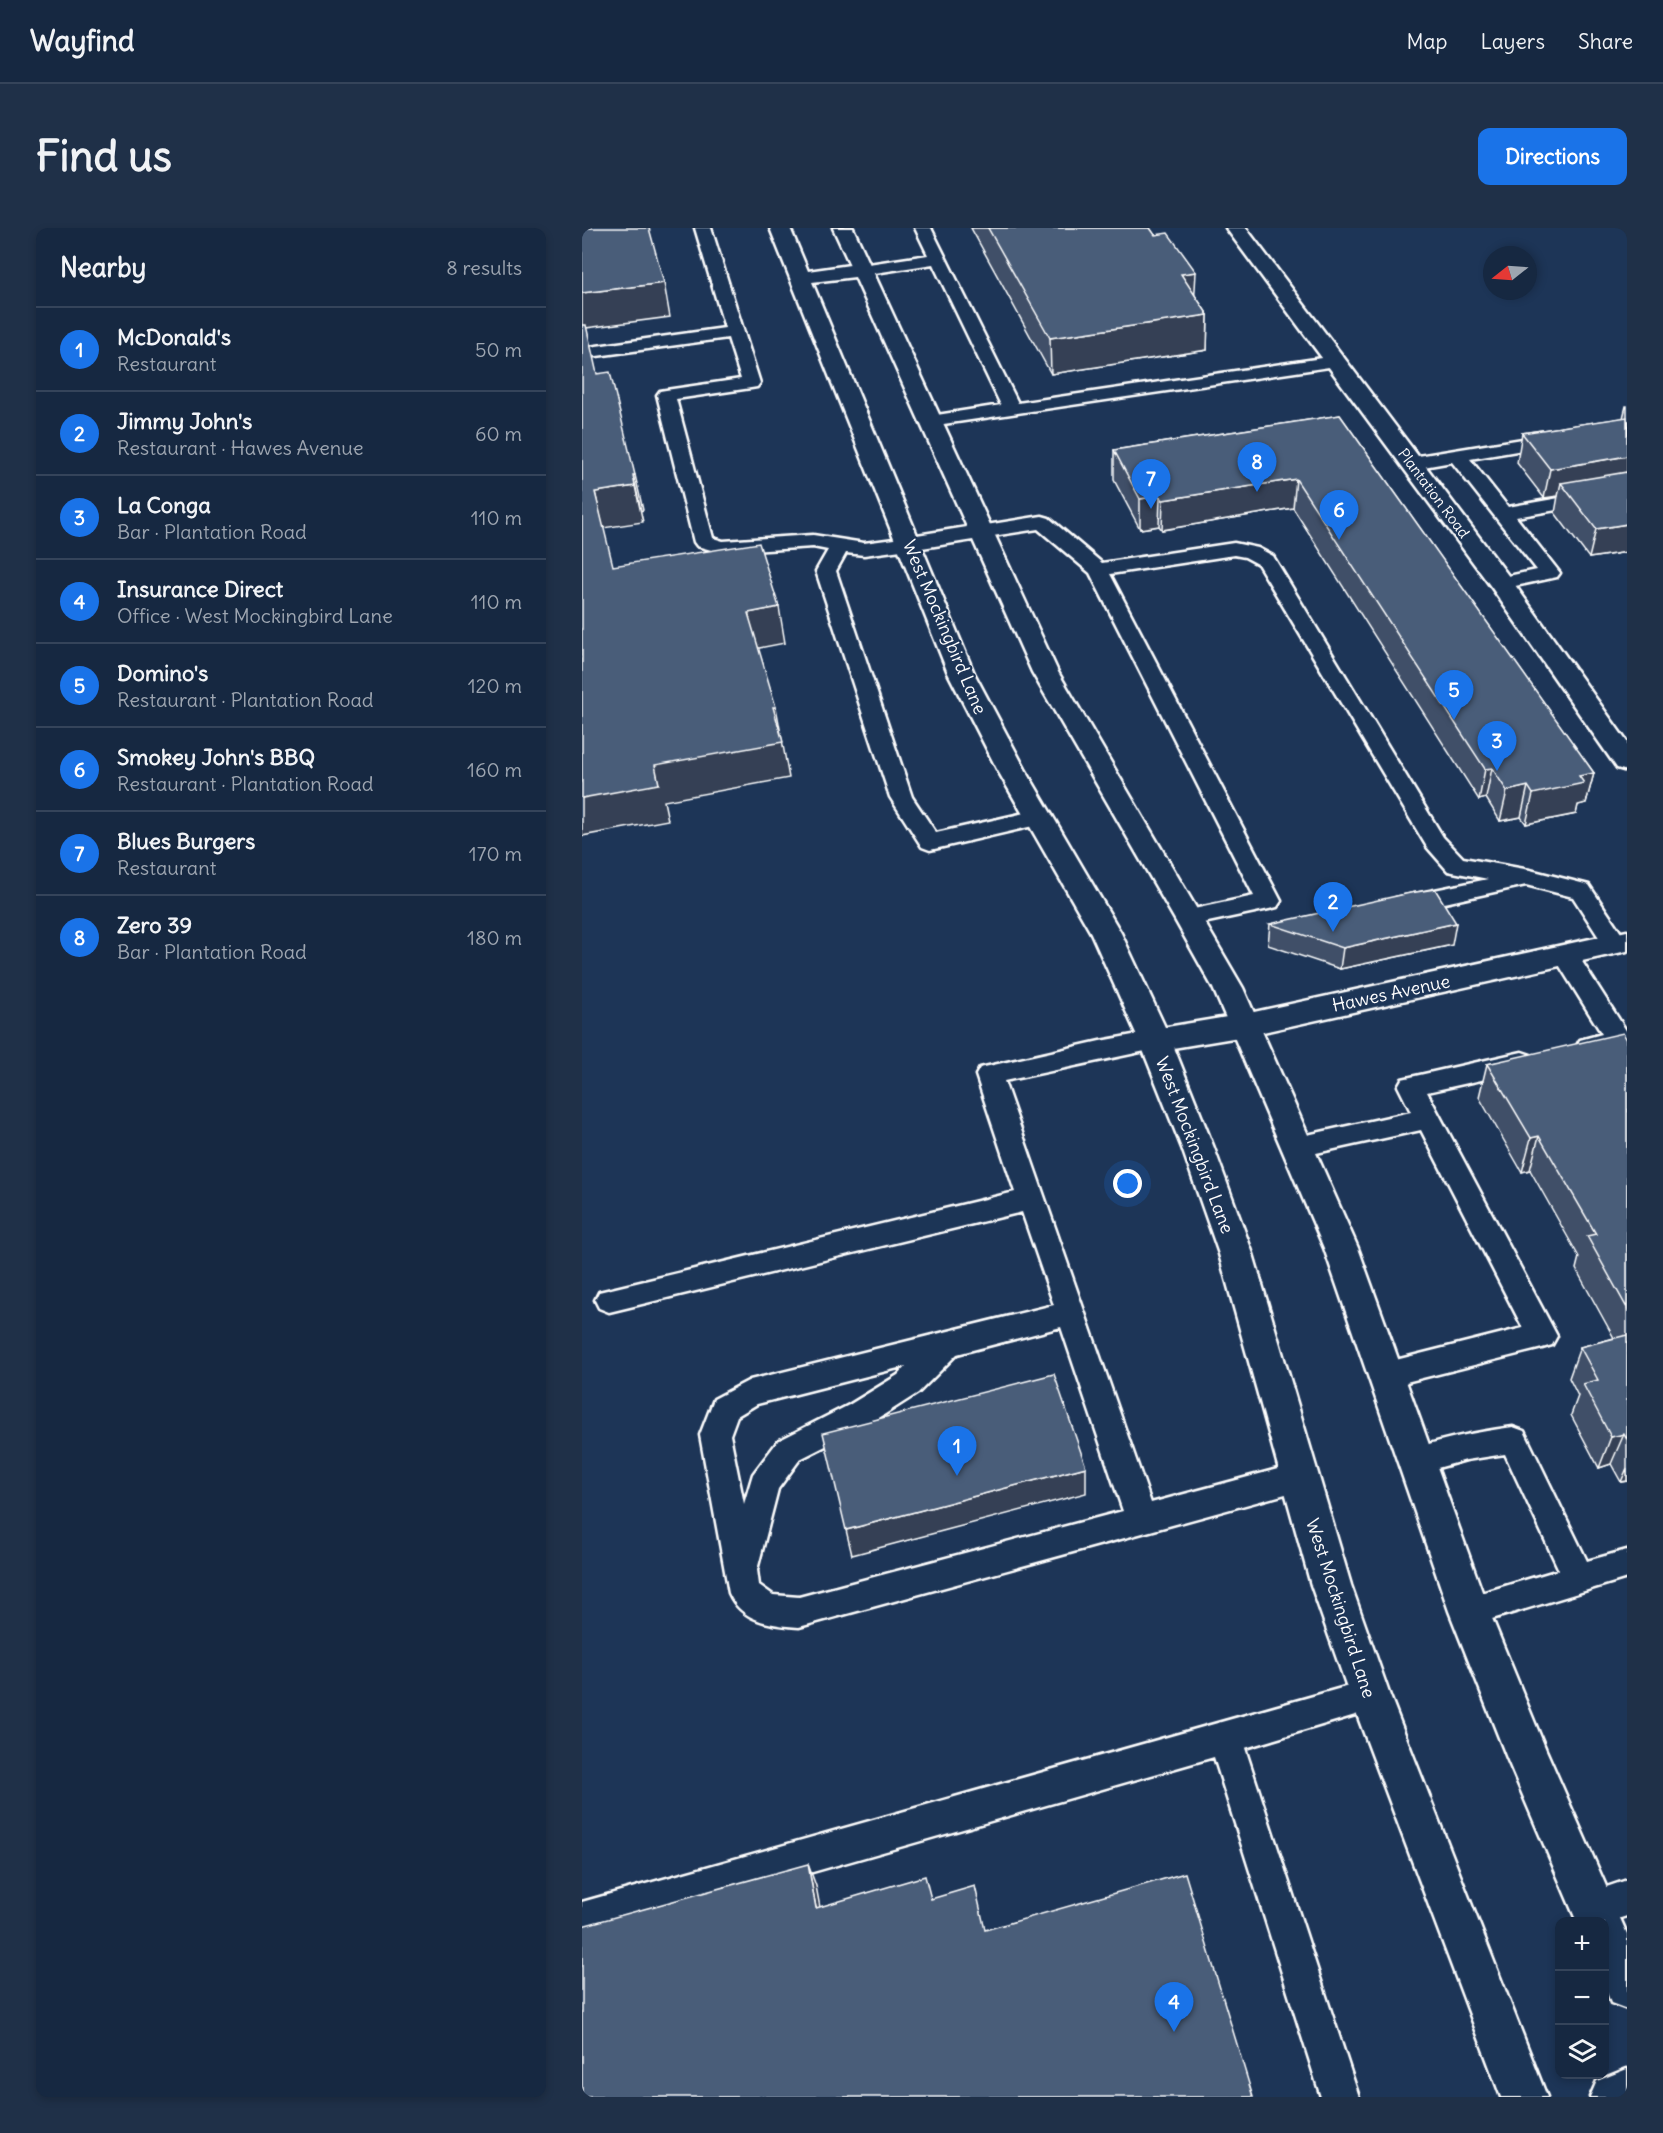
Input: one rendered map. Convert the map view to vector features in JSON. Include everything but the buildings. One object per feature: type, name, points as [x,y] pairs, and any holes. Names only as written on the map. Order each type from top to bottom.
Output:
[{"type":"main road","name":"West Mockingbird Lane","points":[[780,228],[962,673],[1038,818],[1106,933],[1155,1040],[1198,1148],[1236,1254],[1331,1585],[1370,1696],[1524,2097]]},
{"type":"main road","points":[[843,228],[1045,672],[1189,918],[1228,988],[1245,1025],[1341,1248],[1469,1611],[1528,1758],[1606,1916],[1627,1987]]},
{"type":"main road","name":"Plantation Road","points":[[1236,228],[1501,583],[1627,762]]},
{"type":"main road","points":[[800,278],[862,270]]},
{"type":"main road","points":[[909,543],[980,532]]},
{"type":"main road","name":"Hawes Avenue","points":[[1155,1040],[1245,1025],[1622,943]]},
{"type":"main road","points":[[1613,2097],[1627,2092]]},
{"type":"lane","points":[[703,228],[751,383],[666,395],[704,542],[722,547],[813,541],[864,549],[909,543]]},
{"type":"lane","points":[[923,228],[1012,409]]},
{"type":"lane","points":[[862,270],[938,258]]},
{"type":"lane","points":[[582,352],[734,332]]},
{"type":"lane","points":[[930,421],[1336,361]]},
{"type":"lane","points":[[1412,463],[1627,427]]},
{"type":"lane","points":[[1457,456],[1550,573],[1501,583]]},
{"type":"lane","points":[[1501,514],[1627,492]]},
{"type":"lane","points":[[980,532],[1042,522],[1098,570],[1256,879],[1282,924]]},
{"type":"lane","points":[[840,547],[826,571],[901,797],[930,842],[1038,818]]},
{"type":"lane","points":[[1098,570],[1234,549],[1251,552],[1266,560],[1435,842],[1456,865],[1530,878],[1581,891],[1622,943]]},
{"type":"lane","points":[[1384,908],[1530,878]]},
{"type":"lane","points":[[1189,918],[1269,901]]},
{"type":"lane","points":[[1386,1374],[1542,1336],[1411,1086],[1618,1040],[1565,955]]},
{"type":"lane","points":[[1141,1519],[989,1075],[1155,1040]]},
{"type":"lane","points":[[1298,1147],[1428,1118]]},
{"type":"lane","points":[[609,1300],[1032,1199]]},
{"type":"lane","points":[[1071,1313],[750,1393],[724,1408],[715,1435],[745,1593],[767,1610],[800,1612],[1300,1477]]},
{"type":"lane","points":[[742,1574],[764,1484],[789,1450],[860,1414],[908,1384],[948,1344]]},
{"type":"lane","points":[[1416,1461],[1466,1447],[1513,1440],[1579,1579]]},
{"type":"lane","points":[[1469,1611],[1627,1564]]},
{"type":"lane","points":[[582,1920],[1370,1696]]},
{"type":"lane","points":[[1225,1737],[1340,2097]]},
{"type":"place","name":"Zero 39","points":[[1257,492]]},
{"type":"place","name":"Blues Burgers","points":[[1151,509]]},
{"type":"place","name":"Smokey John's BBQ","points":[[1339,540]]},
{"type":"place","name":"Domino's","points":[[1454,720]]},
{"type":"place","name":"La Conga","points":[[1497,771]]},
{"type":"place","name":"Jimmy John's","points":[[1333,932]]},
{"type":"place","name":"McDonald's","points":[[957,1476]]},
{"type":"place","name":"Insurance Direct","points":[[1174,2032]]}]
